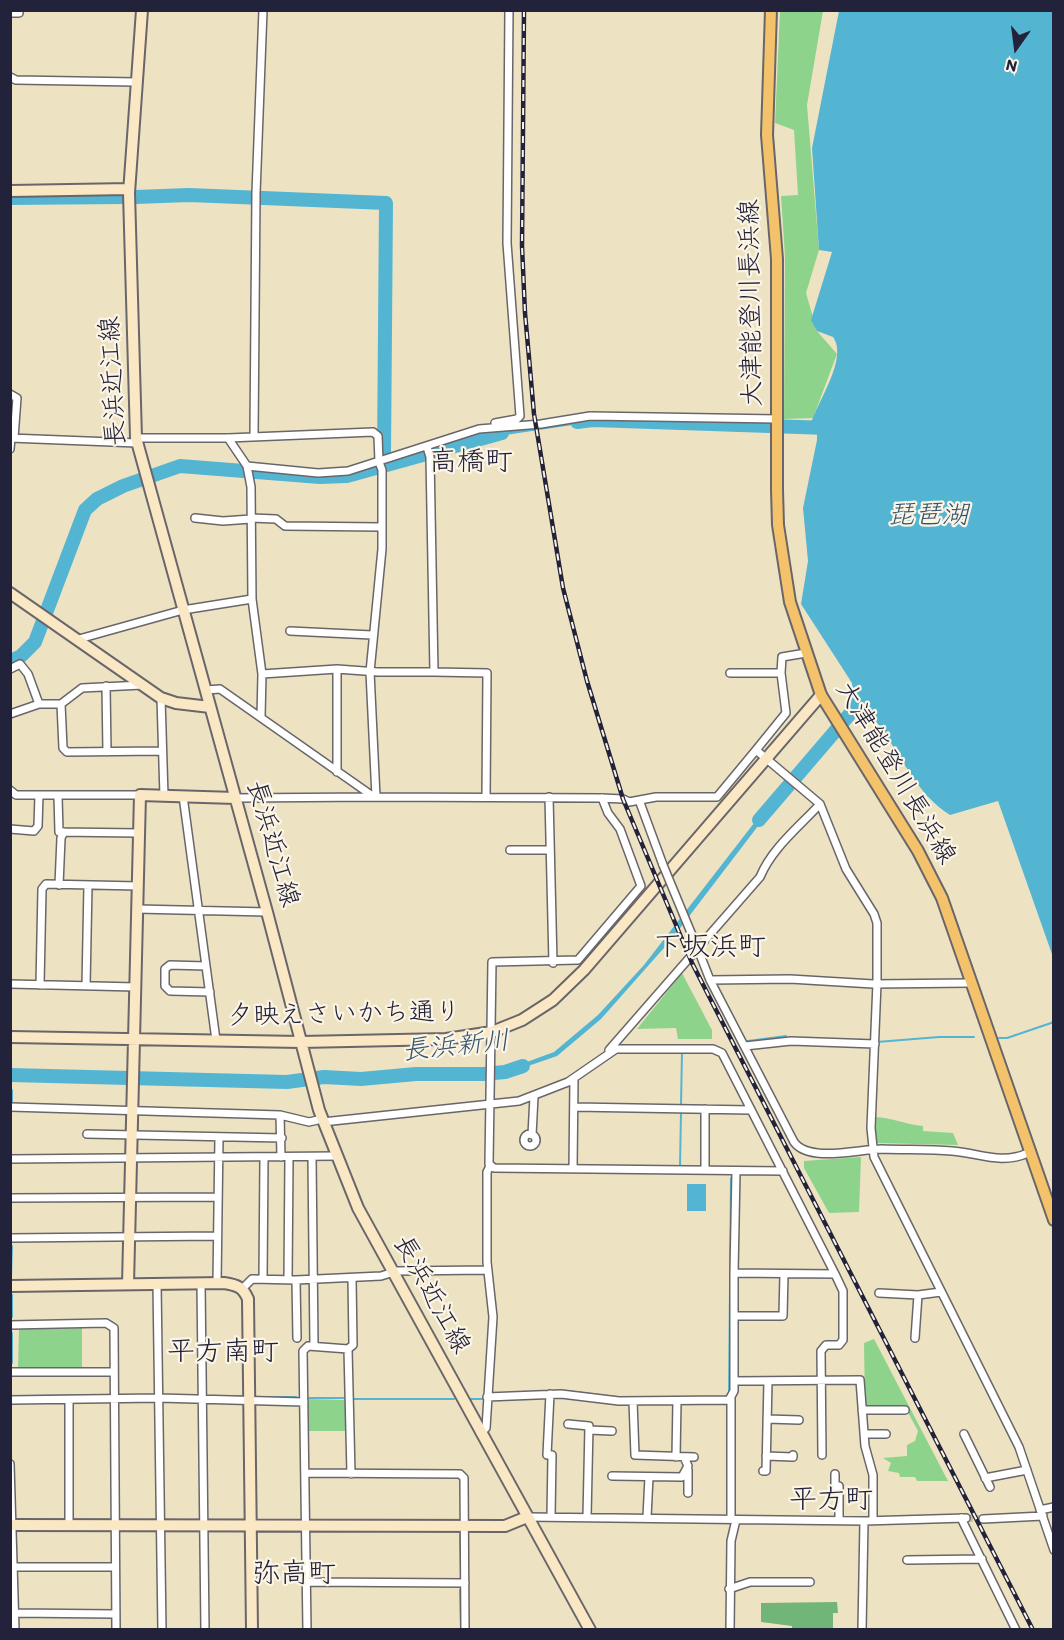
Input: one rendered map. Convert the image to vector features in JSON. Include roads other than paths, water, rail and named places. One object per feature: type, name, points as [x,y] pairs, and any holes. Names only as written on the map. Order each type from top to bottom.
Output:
[{"type":"main road","name":"大津能登川長浜線","points":[[771,10],[767,135],[777,259],[778,525],[790,602],[823,700],[918,851],[942,898],[1053,1220]]},
{"type":"street","name":"長浜近江線","points":[[142,10],[129,189],[136,441],[267,912],[321,1117],[358,1208],[392,1273],[590,1629]]},
{"type":"street","points":[[254,435],[256,199],[263,10]]},
{"type":"street","points":[[247,469],[318,473],[348,471],[428,451],[479,429],[517,419],[520,416],[512,339],[507,243],[509,10]]},
{"type":"street","points":[[10,13],[19,14]]},
{"type":"street","points":[[10,77],[16,80],[136,82]]},
{"type":"street","points":[[10,191],[129,189]]},
{"type":"street","points":[[10,394],[17,398],[10,449]]},
{"type":"street","points":[[479,429],[607,415],[777,424]]},
{"type":"street","points":[[12,438],[136,441],[373,432],[378,436],[382,463],[382,549],[372,635],[374,651],[370,672],[375,797]]},
{"type":"street","points":[[228,438],[247,469],[251,518],[252,599],[262,674],[261,717]]},
{"type":"street","points":[[428,451],[434,672]]},
{"type":"street","points":[[195,518],[223,521],[251,518],[276,519],[285,526],[381,527]]},
{"type":"street","points":[[10,593],[161,698],[176,703],[210,707]]},
{"type":"street","points":[[79,639],[183,610],[252,599]]},
{"type":"street","points":[[291,631],[372,635]]},
{"type":"street","points":[[10,790],[16,795],[235,798],[549,797],[639,800],[656,797],[717,797],[786,713],[781,673],[782,657],[806,653]]},
{"type":"street","points":[[10,669],[20,664],[39,704]]},
{"type":"street","points":[[262,674],[337,669],[370,672],[487,673],[486,797]]},
{"type":"street","points":[[337,669],[337,772]]},
{"type":"street","points":[[730,673],[781,673]]},
{"type":"street","points":[[10,714],[39,704],[61,704],[82,688],[142,685]]},
{"type":"street","points":[[106,686],[106,752]]},
{"type":"street","points":[[206,690],[220,689],[375,797]]},
{"type":"street","points":[[161,698],[164,796]]},
{"type":"street","name":"夕映えさいかち通り","points":[[10,1037],[134,1045],[216,1040],[407,1042],[492,1037],[553,1000],[584,970],[767,759],[823,700]]},
{"type":"street","points":[[61,704],[63,748],[68,752],[162,751]]},
{"type":"street","points":[[756,750],[818,802],[846,869],[874,914],[878,983],[872,1149],[883,1179],[1014,1438],[1053,1550]]},
{"type":"street","points":[[10,829],[34,831],[38,826],[39,795]]},
{"type":"street","points":[[128,1284],[140,795]]},
{"type":"street","points":[[58,796],[59,832],[139,833]]},
{"type":"street","points":[[183,796],[216,1040]]},
{"type":"street","points":[[549,797],[553,963]]},
{"type":"street","points":[[480,1433],[486,1428],[493,1317],[488,1270],[487,1172],[490,1166],[492,962],[553,963],[578,960],[641,886],[620,829],[608,813],[602,798]]},
{"type":"street","points":[[639,800],[710,980],[798,1147],[814,1154],[872,1149],[950,1150],[1001,1160],[1028,1153]]},
{"type":"street","points":[[10,1107],[280,1115],[309,1122],[321,1117],[489,1104],[534,1097],[574,1078],[607,1053],[760,877],[766,863],[818,802]]},
{"type":"street","points":[[59,885],[61,838],[64,832]]},
{"type":"street","points":[[510,850],[549,850]]},
{"type":"street","points":[[40,985],[42,889],[46,884],[138,886]]},
{"type":"street","points":[[86,986],[88,885]]},
{"type":"street","points":[[137,909],[267,912]]},
{"type":"street","points":[[206,966],[170,965],[165,969],[165,986],[170,991],[210,992]]},
{"type":"street","points":[[710,980],[790,978],[878,983],[970,983]]},
{"type":"street","points":[[10,984],[136,987]]},
{"type":"street","points":[[745,1046],[791,1041],[875,1044]]},
{"type":"street","points":[[607,1053],[618,1048],[717,1050],[722,1053],[843,1291],[843,1341],[839,1345],[826,1345],[821,1351],[822,1455]]},
{"type":"street","points":[[573,1169],[574,1078]]},
{"type":"street","points":[[532,1135],[534,1097]]},
{"type":"street","points":[[574,1107],[751,1110]]},
{"type":"street","points":[[705,1109],[705,1170]]},
{"type":"street","points":[[280,1115],[297,1338]]},
{"type":"street","points":[[87,1134],[282,1138]]},
{"type":"street","points":[[217,1283],[216,1197],[219,1137]]},
{"type":"street","points":[[10,1159],[336,1156]]},
{"type":"street","points":[[312,1157],[314,1346]]},
{"type":"street","points":[[263,1279],[264,1158]]},
{"type":"street","points":[[490,1166],[783,1171]]},
{"type":"street","points":[[730,1629],[729,1589],[733,1519],[731,1398],[734,1381],[736,1171]]},
{"type":"street","points":[[10,1198],[216,1197]]},
{"type":"street","points":[[10,1238],[217,1236]]},
{"type":"street","points":[[243,1288],[252,1279],[314,1280],[392,1273],[488,1270]]},
{"type":"street","points":[[734,1273],[835,1274]]},
{"type":"street","points":[[734,1316],[783,1316],[784,1274]]},
{"type":"street","points":[[351,1474],[348,1349],[352,1345],[352,1278]]},
{"type":"street","points":[[201,1283],[205,1629]]},
{"type":"street","points":[[10,1286],[217,1283],[243,1288]]},
{"type":"street","points":[[157,1284],[162,1629]]},
{"type":"street","points":[[243,1288],[249,1299],[252,1629]]},
{"type":"street","points":[[879,1293],[918,1295],[941,1292]]},
{"type":"street","points":[[915,1338],[918,1295]]},
{"type":"street","points":[[10,1325],[106,1323],[114,1328],[116,1629]]},
{"type":"street","points":[[307,1629],[303,1351],[308,1346],[348,1349]]},
{"type":"street","points":[[10,1372],[114,1371]]},
{"type":"street","points":[[734,1381],[860,1380],[864,1434],[873,1475],[873,1520]]},
{"type":"street","points":[[763,1471],[766,1471],[768,1381]]},
{"type":"street","points":[[550,1394],[547,1455],[552,1455],[551,1517]]},
{"type":"street","points":[[487,1397],[577,1394],[633,1401],[731,1398]]},
{"type":"street","points":[[10,1400],[159,1398],[304,1402]]},
{"type":"street","points":[[69,1400],[69,1523]]},
{"type":"street","points":[[633,1401],[634,1454],[694,1457]]},
{"type":"street","points":[[676,1401],[680,1457],[688,1470],[688,1493]]},
{"type":"street","points":[[862,1410],[905,1410]]},
{"type":"street","points":[[767,1419],[799,1420]]},
{"type":"street","points":[[568,1424],[588,1425],[587,1517]]},
{"type":"street","points":[[589,1430],[612,1431]]},
{"type":"street","points":[[864,1434],[885,1434]]},
{"type":"street","points":[[964,1434],[990,1487]]},
{"type":"street","points":[[766,1456],[794,1455]]},
{"type":"street","points":[[10,1464],[15,1629]]},
{"type":"street","points":[[612,1476],[682,1477],[688,1470]]},
{"type":"street","points":[[986,1478],[1027,1470]]},
{"type":"street","points":[[305,1473],[460,1474],[464,1478],[465,1629]]},
{"type":"street","points":[[835,1474],[836,1486],[839,1486],[840,1520]]},
{"type":"street","points":[[647,1517],[649,1477]]},
{"type":"street","points":[[983,1519],[1042,1513],[1053,1507]]},
{"type":"street","points":[[12,1525],[160,1523],[505,1526],[527,1517],[864,1521],[963,1518],[1016,1629]]},
{"type":"street","points":[[862,1629],[864,1521]]},
{"type":"street","points":[[907,1560],[981,1559]]},
{"type":"street","points":[[12,1567],[115,1567]]},
{"type":"street","points":[[307,1582],[465,1583]]},
{"type":"street","points":[[729,1589],[750,1582],[810,1582]]},
{"type":"street","points":[[15,1613],[115,1614]]},
{"type":"water","name":"琵琶湖","points":[[839,11],[1053,11],[1053,957],[998,801],[950,815],[928,796],[918,785],[878,724],[860,715],[856,710],[849,697],[853,691],[852,683],[801,604],[808,561],[803,508],[817,440],[817,432],[810,427],[837,357],[837,346],[833,337],[817,331],[811,320],[832,252],[819,250],[812,148]]},
{"type":"water","points":[[593,418],[593,422],[485,438],[485,434]]},
{"type":"water","points":[[768,805],[771,809],[671,940],[601,1019],[557,1056],[505,1074],[505,1070],[554,1052],[598,1015],[644,965]]},
{"type":"water","points":[[687,1184],[706,1184],[706,1211],[687,1211]]},
{"type":"waterway","points":[[136,197],[189,195],[386,203],[384,456],[387,464]]},
{"type":"waterway","points":[[10,198],[123,197]]},
{"type":"waterway","points":[[577,422],[593,420],[828,428]]},
{"type":"waterway","points":[[10,661],[21,656],[35,642],[85,510],[97,499],[123,486],[180,466],[320,477],[347,476],[502,433]]},
{"type":"waterway","name":"長浜新川","points":[[759,820],[855,708],[868,699]]},
{"type":"waterway","points":[[999,1038],[1007,1038],[1054,1022]]},
{"type":"waterway","points":[[748,1041],[786,1036]]},
{"type":"waterway","points":[[877,1042],[939,1037],[974,1037]]},
{"type":"waterway","points":[[681,1105],[682,1052]]},
{"type":"waterway","name":"長浜新川","points":[[10,1075],[287,1082],[324,1077],[361,1079],[416,1074],[483,1074],[505,1072],[523,1066]]},
{"type":"waterway","points":[[11,1075],[11,1084]]},
{"type":"waterway","points":[[12,1090],[12,1103]]},
{"type":"waterway","points":[[680,1166],[681,1112]]},
{"type":"waterway","points":[[11,1116],[11,1150]]},
{"type":"waterway","points":[[11,1168],[11,1190]]},
{"type":"waterway","points":[[567,1391],[616,1397],[726,1397],[729,1394],[731,1178]]},
{"type":"waterway","points":[[11,1207],[11,1230]]},
{"type":"waterway","points":[[11,1277],[12,1246]]},
{"type":"waterway","points":[[12,1295],[12,1317]]},
{"type":"waterway","points":[[12,1333],[12,1363]]},
{"type":"waterway","points":[[17,1396],[106,1395]]},
{"type":"waterway","points":[[120,1395],[143,1395]]},
{"type":"waterway","points":[[183,1395],[194,1395]]},
{"type":"waterway","points":[[210,1396],[241,1396]]},
{"type":"waterway","points":[[258,1397],[296,1397]]},
{"type":"waterway","points":[[308,1398],[345,1398]]},
{"type":"waterway","points":[[353,1399],[454,1399]]},
{"type":"waterway","points":[[469,1399],[484,1399]]},
{"type":"waterway","points":[[460,1535],[461,1575]]},
{"type":"waterway","points":[[460,1590],[461,1628]]},
{"type":"tunnel","points":[[966,1518],[983,1519]]},
{"type":"railway","points":[[524,10],[522,246],[534,414],[563,588],[587,681],[623,799],[692,963],[1033,1630]]},
{"type":"district","name":"高橋町","points":[[471,463]]},
{"type":"district","name":"下坂浜町","points":[[710,948]]},
{"type":"district","name":"平方南町","points":[[223,1353]]},
{"type":"district","name":"平方町","points":[[831,1501]]},
{"type":"district","name":"弥高町","points":[[294,1575]]}]
